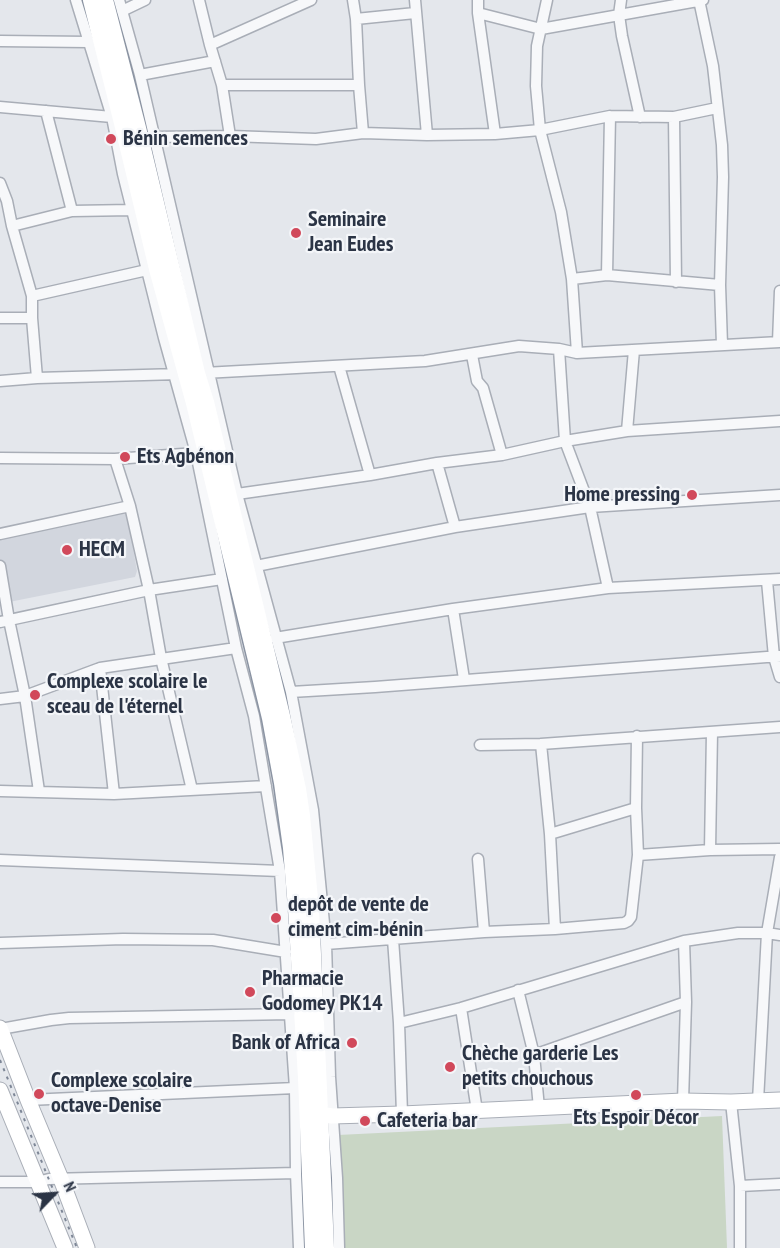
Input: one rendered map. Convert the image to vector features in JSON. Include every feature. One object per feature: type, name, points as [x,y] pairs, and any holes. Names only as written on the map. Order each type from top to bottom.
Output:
[{"type":"highway","points":[[91,0],[157,269],[191,373],[206,402],[280,705],[298,789],[311,909],[326,1115],[326,1248]]},
{"type":"highway","points":[[105,0],[138,128],[270,718],[282,783],[295,896],[313,1248]]},
{"type":"main road","points":[[0,1028],[87,1248]]},
{"type":"main road","points":[[0,1090],[65,1248]]},
{"type":"main road","points":[[326,1115],[402,1114],[683,1101],[780,1100]]},
{"type":"street","points":[[76,0],[112,117],[123,174],[147,270],[191,373],[237,494],[291,692],[313,810],[326,944],[326,1115],[337,1178],[339,1248]]},
{"type":"street","points":[[119,0],[154,137],[191,373],[196,453],[236,648],[254,716],[280,871],[295,1089],[299,1248],[291,1248]]},
{"type":"street","points":[[122,11],[145,0]]},
{"type":"street","points":[[199,0],[222,85],[230,136]]},
{"type":"street","points":[[210,45],[311,0]]},
{"type":"street","points":[[353,0],[363,133]]},
{"type":"street","points":[[415,0],[427,135]]},
{"type":"street","points":[[478,0],[495,134]]},
{"type":"street","points":[[547,0],[537,46],[540,130],[561,212],[572,279],[577,353]]},
{"type":"street","points":[[621,0],[619,15],[622,36],[640,117]]},
{"type":"street","points":[[478,13],[541,29],[700,0],[713,66],[722,145],[720,285],[722,345]]},
{"type":"street","points":[[356,20],[415,13]]},
{"type":"street","points":[[0,41],[88,42]]},
{"type":"street","points":[[140,75],[215,61]]},
{"type":"street","points":[[222,85],[358,85]]},
{"type":"street","points":[[0,107],[112,117]]},
{"type":"street","points":[[154,137],[230,136],[316,139],[363,133],[495,134],[540,130],[610,116],[674,117],[717,108]]},
{"type":"street","points":[[46,111],[72,211]]},
{"type":"street","points":[[607,275],[610,116]]},
{"type":"street","points":[[674,117],[676,282]]},
{"type":"street","points":[[0,183],[32,297],[38,378]]},
{"type":"street","points":[[12,226],[72,211],[132,210]]},
{"type":"street","points":[[32,297],[147,270]]},
{"type":"street","points":[[572,279],[607,275],[720,285]]},
{"type":"street","points":[[0,381],[425,361],[519,346],[559,349],[577,353],[779,342],[780,291]]},
{"type":"street","points":[[0,318],[32,318]]},
{"type":"street","points":[[559,349],[565,441],[590,507],[608,588]]},
{"type":"street","points":[[627,431],[634,350]]},
{"type":"street","points":[[472,355],[477,381],[483,388],[502,455]]},
{"type":"street","points":[[339,366],[370,475]]},
{"type":"street","points":[[237,494],[502,455],[565,441],[627,431],[780,421]]},
{"type":"street","points":[[0,459],[115,459],[196,453]]},
{"type":"street","points":[[115,459],[130,506],[149,590],[161,658],[192,790]]},
{"type":"street","points":[[437,463],[455,527]]},
{"type":"street","points":[[256,566],[455,527],[590,507],[780,495]]},
{"type":"street","points":[[0,534],[130,506]]},
{"type":"street","points":[[0,566],[5,621],[25,696],[39,791]]},
{"type":"street","points":[[5,621],[149,590],[222,579]]},
{"type":"street","points":[[275,638],[453,609],[608,588],[780,579]]},
{"type":"street","points":[[767,581],[780,677]]},
{"type":"street","points":[[453,609],[464,679]]},
{"type":"street","points":[[0,699],[25,696],[100,668],[236,648]]},
{"type":"street","points":[[291,692],[777,656]]},
{"type":"street","points":[[100,668],[114,794]]},
{"type":"street","points":[[480,745],[540,744],[780,727]]},
{"type":"street","points":[[710,850],[712,732]]},
{"type":"street","points":[[326,944],[555,929],[628,921],[631,917],[638,855],[637,736]]},
{"type":"street","points":[[540,744],[550,834],[555,929]]},
{"type":"street","points":[[0,791],[114,794],[266,786]]},
{"type":"street","points":[[550,834],[636,808]]},
{"type":"street","points":[[638,855],[710,850],[780,849]]},
{"type":"street","points":[[758,1101],[767,933],[780,857]]},
{"type":"street","points":[[478,859],[484,932]]},
{"type":"street","points":[[0,860],[280,871]]},
{"type":"street","points":[[399,1023],[461,1008],[684,941],[727,934],[780,935]]},
{"type":"street","points":[[0,943],[123,939],[213,940],[286,952]]},
{"type":"street","points":[[393,939],[402,1114]]},
{"type":"street","points":[[683,1101],[686,1002],[684,941]]},
{"type":"street","points":[[518,990],[534,1055],[538,1107]]},
{"type":"street","points":[[534,1055],[686,1002]]},
{"type":"street","points":[[461,1008],[477,1111]]},
{"type":"street","points":[[0,1028],[69,1018],[290,1014]]},
{"type":"street","points":[[28,1100],[295,1089]]},
{"type":"street","points":[[731,1102],[740,1186],[740,1248]]},
{"type":"street","points":[[0,1182],[296,1173]]},
{"type":"street","points":[[740,1186],[780,1184]]},
{"type":"shaded area","name":"HECM","points":[[125,511],[137,571],[135,577],[9,602],[0,564],[0,536]]},
{"type":"green space","points":[[722,1116],[727,1248],[341,1248],[338,1135]]},
{"type":"railway","points":[[0,1060],[77,1248]]},
{"type":"place","name":"Bénin semences","points":[[111,139]]},
{"type":"place","name":"Seminaire Jean Eudes","points":[[296,233]]},
{"type":"place","name":"Ets Agbénon","points":[[125,457]]},
{"type":"place","name":"Home pressing","points":[[692,495]]},
{"type":"place","name":"HECM","points":[[67,550]]},
{"type":"place","name":"Complexe scolaire le sceau de l'éternel","points":[[35,695]]},
{"type":"place","name":"depôt de vente de ciment cim-bénin","points":[[276,918]]},
{"type":"place","name":"Pharmacie Godomey PK14","points":[[250,992]]},
{"type":"place","name":"Bank of Africa","points":[[352,1043]]},
{"type":"place","name":"Chèche garderie Les petits chouchous","points":[[450,1067]]},
{"type":"place","name":"Complexe scolaire octave-Denise","points":[[39,1094]]},
{"type":"place","name":"Ets Espoir Décor","points":[[636,1095]]},
{"type":"place","name":"Cafeteria bar","points":[[365,1121]]}]
